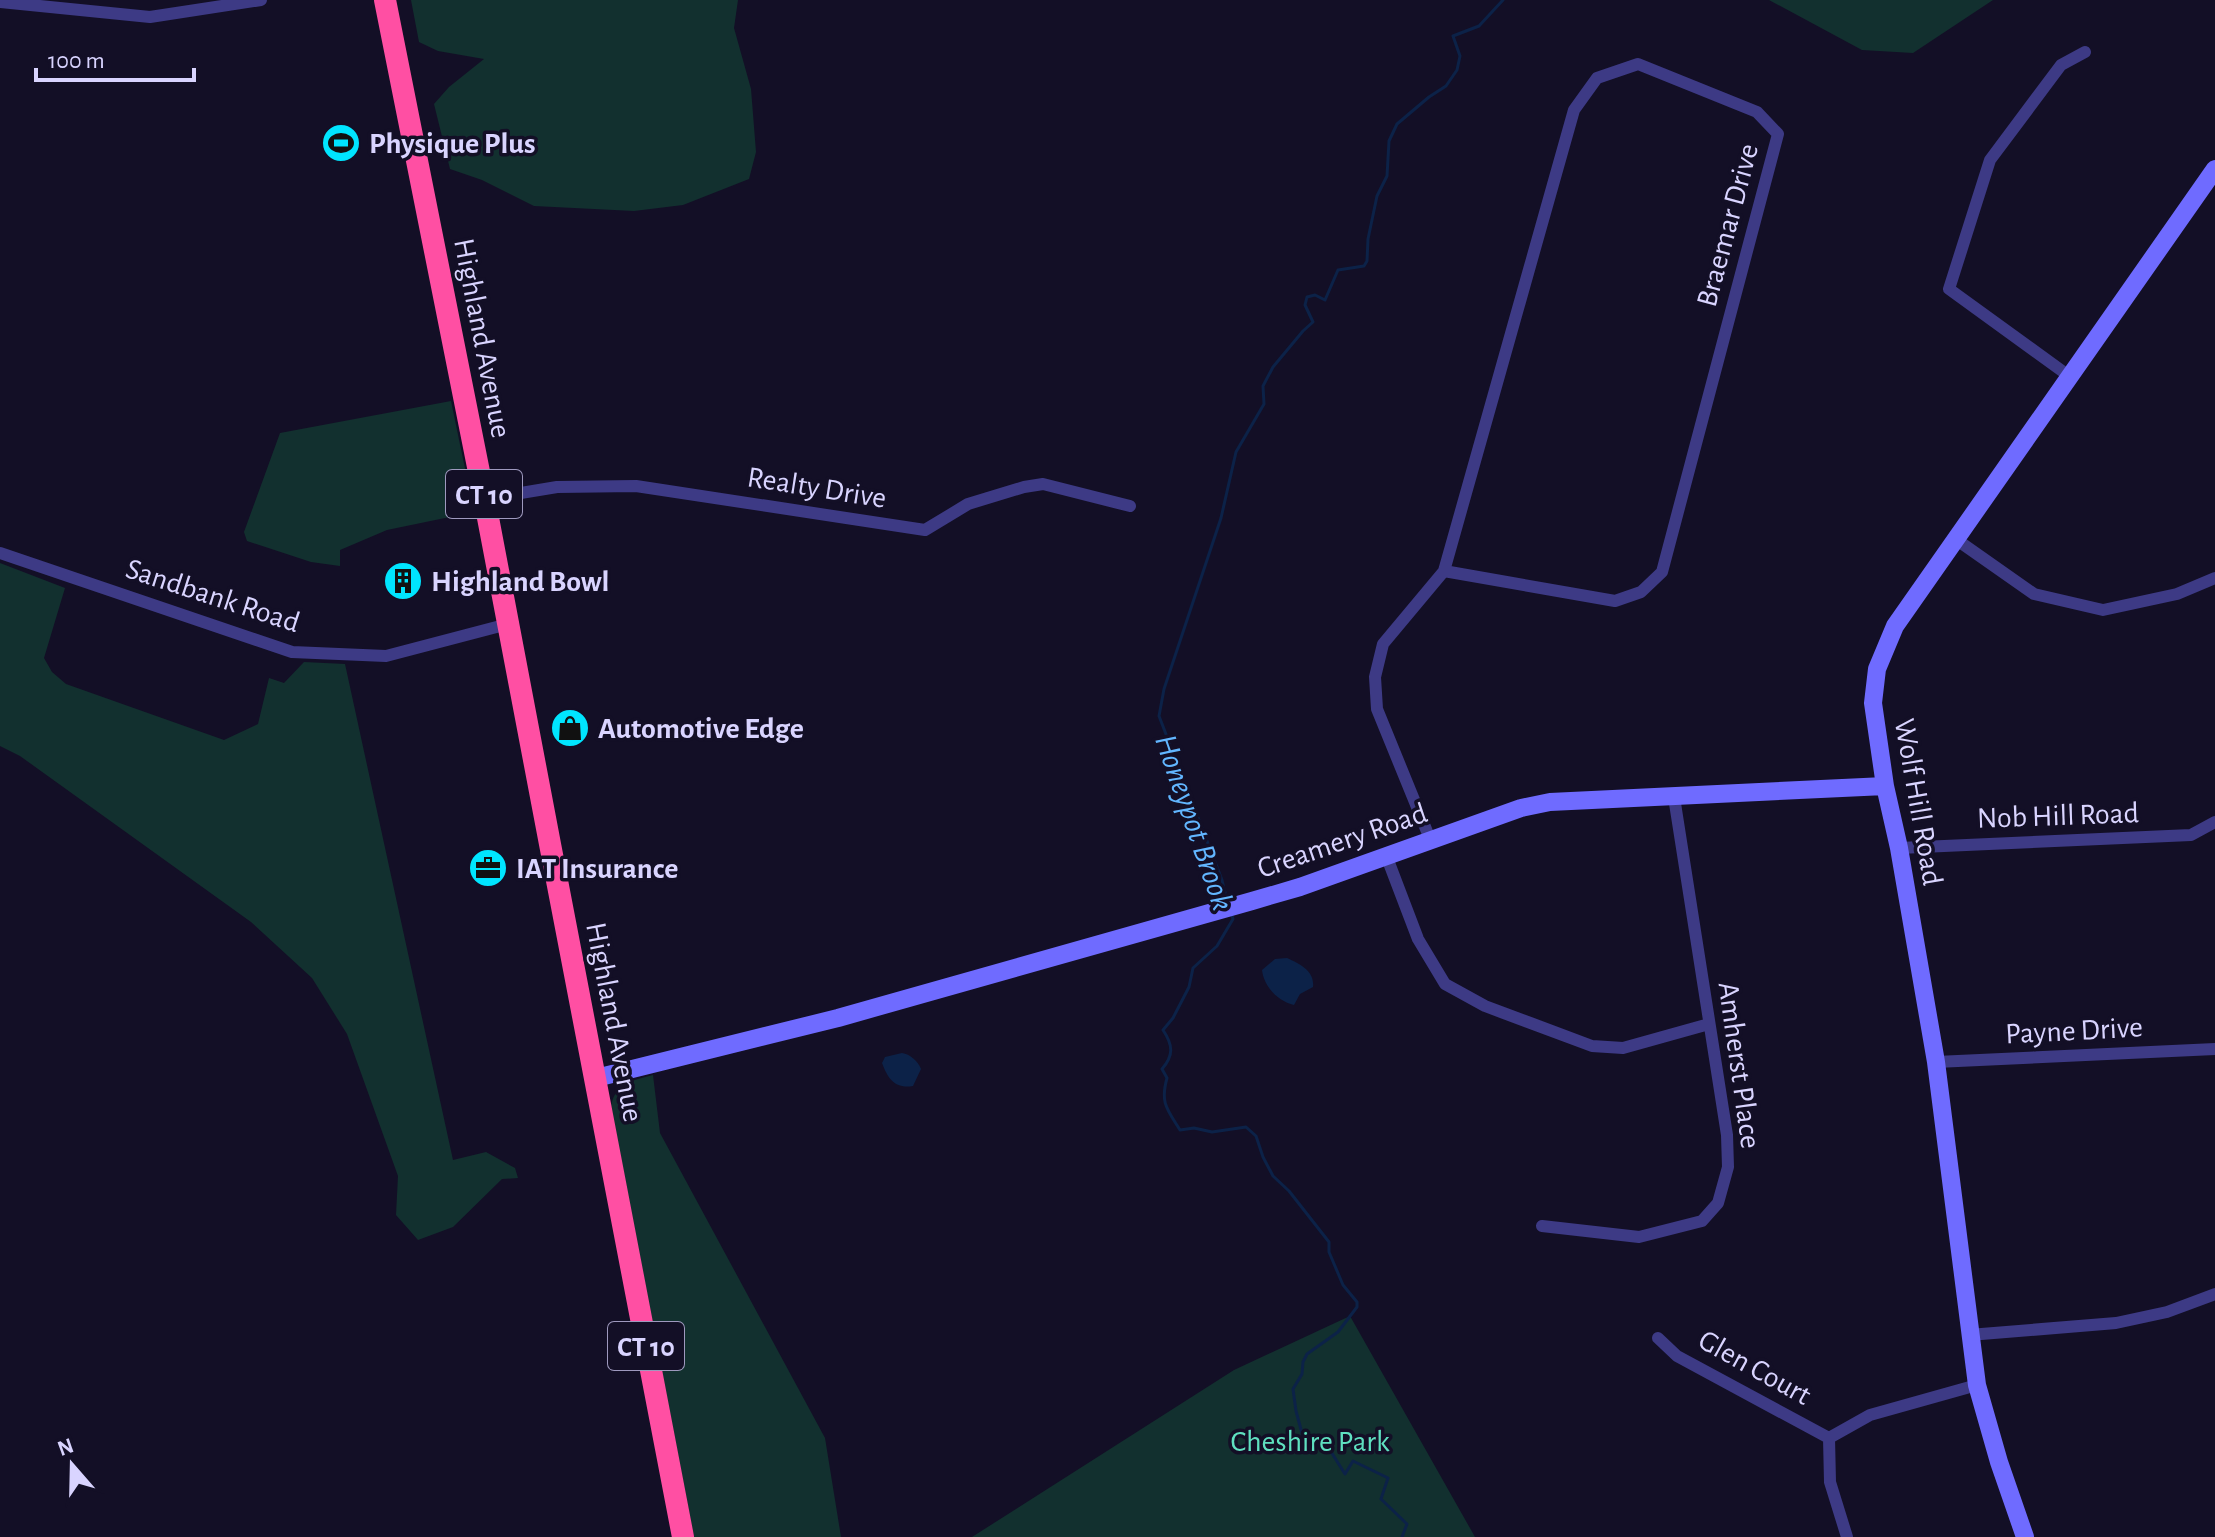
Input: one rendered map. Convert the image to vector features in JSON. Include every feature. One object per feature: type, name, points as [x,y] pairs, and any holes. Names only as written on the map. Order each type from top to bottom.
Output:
[{"type":"highway","name":"Highland Avenue","points":[[385,0],[485,499],[683,1537]]},
{"type":"street","points":[[0,2],[150,17],[261,0]]},
{"type":"street","points":[[2069,376],[1949,289],[1990,160],[2061,65],[2085,52]]},
{"type":"street","name":"Braemar Drive","points":[[1430,839],[1377,709],[1375,677],[1383,644],[1444,571],[1574,110],[1597,78],[1638,64],[1757,112],[1778,134],[1662,572],[1641,592],[1615,601],[1444,571]]},
{"type":"street","name":"Wolf Hill Road","points":[[2025,1537],[1977,1385],[1936,1062],[1899,848],[1885,786],[1873,703],[1877,669],[1895,626],[2215,169]]},
{"type":"street","name":"Realty Drive","points":[[485,499],[557,487],[636,486],[925,530],[968,504],[1043,484],[1130,506]]},
{"type":"street","points":[[1957,540],[2034,594],[2103,610],[2177,594],[2215,578]]},
{"type":"street","name":"Sandbank Road","points":[[0,553],[292,652],[386,656],[508,624]]},
{"type":"street","name":"Creamery Road","points":[[596,1078],[838,1018],[1242,904],[1300,887],[1521,808],[1550,802],[1885,786]]},
{"type":"street","name":"Amherst Place","points":[[1542,1226],[1639,1237],[1702,1221],[1718,1203],[1728,1167],[1727,1135],[1674,797]]},
{"type":"street","name":"Nob Hill Road","points":[[1899,848],[2191,835],[2215,822]]},
{"type":"street","points":[[1386,855],[1418,939],[1445,984],[1485,1006],[1592,1046],[1623,1048],[1709,1024]]},
{"type":"street","name":"Payne Drive","points":[[1936,1062],[2215,1049]]},
{"type":"street","points":[[1969,1335],[2116,1323],[2167,1312],[2215,1294]]},
{"type":"street","name":"Glen Court","points":[[1658,1338],[1677,1356],[1829,1438]]},
{"type":"street","points":[[1847,1537],[1830,1482],[1829,1438],[1870,1415],[1977,1385]]},
{"type":"green space","points":[[411,0],[738,0],[734,28],[751,89],[756,152],[749,179],[683,205],[634,211],[534,206],[482,180],[450,169],[434,104],[449,87],[484,59],[438,51],[419,42]]},
{"type":"green space","points":[[1769,0],[1993,0],[1913,53],[1862,50]]},
{"type":"green space","points":[[451,401],[474,512],[387,530],[340,550],[340,566],[311,562],[247,541],[244,532],[280,433]]},
{"type":"green space","points":[[0,563],[65,588],[44,658],[52,672],[66,684],[224,740],[258,724],[269,678],[284,683],[304,662],[345,664],[453,1160],[486,1152],[515,1168],[518,1178],[502,1179],[453,1227],[418,1240],[396,1215],[398,1176],[347,1034],[312,978],[251,922],[20,756],[0,746]]},
{"type":"green space","points":[[653,1075],[660,1133],[825,1438],[841,1537],[694,1537],[611,1106],[621,1087]]},
{"type":"green space","name":"Cheshire Park","points":[[1350,1316],[1475,1537],[972,1537],[1234,1370]]},
{"type":"water","points":[[1287,958],[1306,969],[1313,981],[1313,987],[1300,994],[1294,1005],[1273,992],[1262,970],[1275,959]]},
{"type":"water","points":[[902,1053],[913,1058],[921,1069],[913,1086],[893,1082],[882,1063],[885,1057]]},
{"type":"waterway","name":"Honeypot Brook","points":[[1227,901],[1222,880],[1159,716],[1164,689],[1221,518],[1236,452],[1264,404],[1263,386],[1273,367],[1313,322],[1305,305],[1307,297],[1315,295],[1325,300],[1338,270],[1364,266],[1367,261],[1377,196],[1387,176],[1389,141],[1397,124],[1446,86],[1457,70],[1460,56],[1453,36],[1479,26],[1503,0]]},
{"type":"waterway","name":"Honeypot Brook","points":[[1232,916],[1217,946],[1193,968],[1189,987],[1163,1030],[1171,1050],[1162,1069],[1167,1078],[1164,1094],[1166,1106],[1180,1130],[1194,1128],[1212,1132],[1246,1127],[1256,1136],[1273,1176],[1289,1191],[1329,1242],[1329,1252],[1343,1285],[1357,1302],[1357,1307],[1338,1332],[1307,1354],[1302,1374],[1293,1389],[1296,1411],[1303,1437],[1323,1439],[1345,1474],[1353,1461],[1388,1478],[1381,1499],[1407,1524],[1402,1537]]},
{"type":"place","name":"Physique Plus","points":[[341,143]]},
{"type":"place","name":"Highland Bowl","points":[[403,581]]},
{"type":"place","name":"Automotive Edge","points":[[570,728]]},
{"type":"place","name":"IAT Insurance","points":[[488,868]]}]
